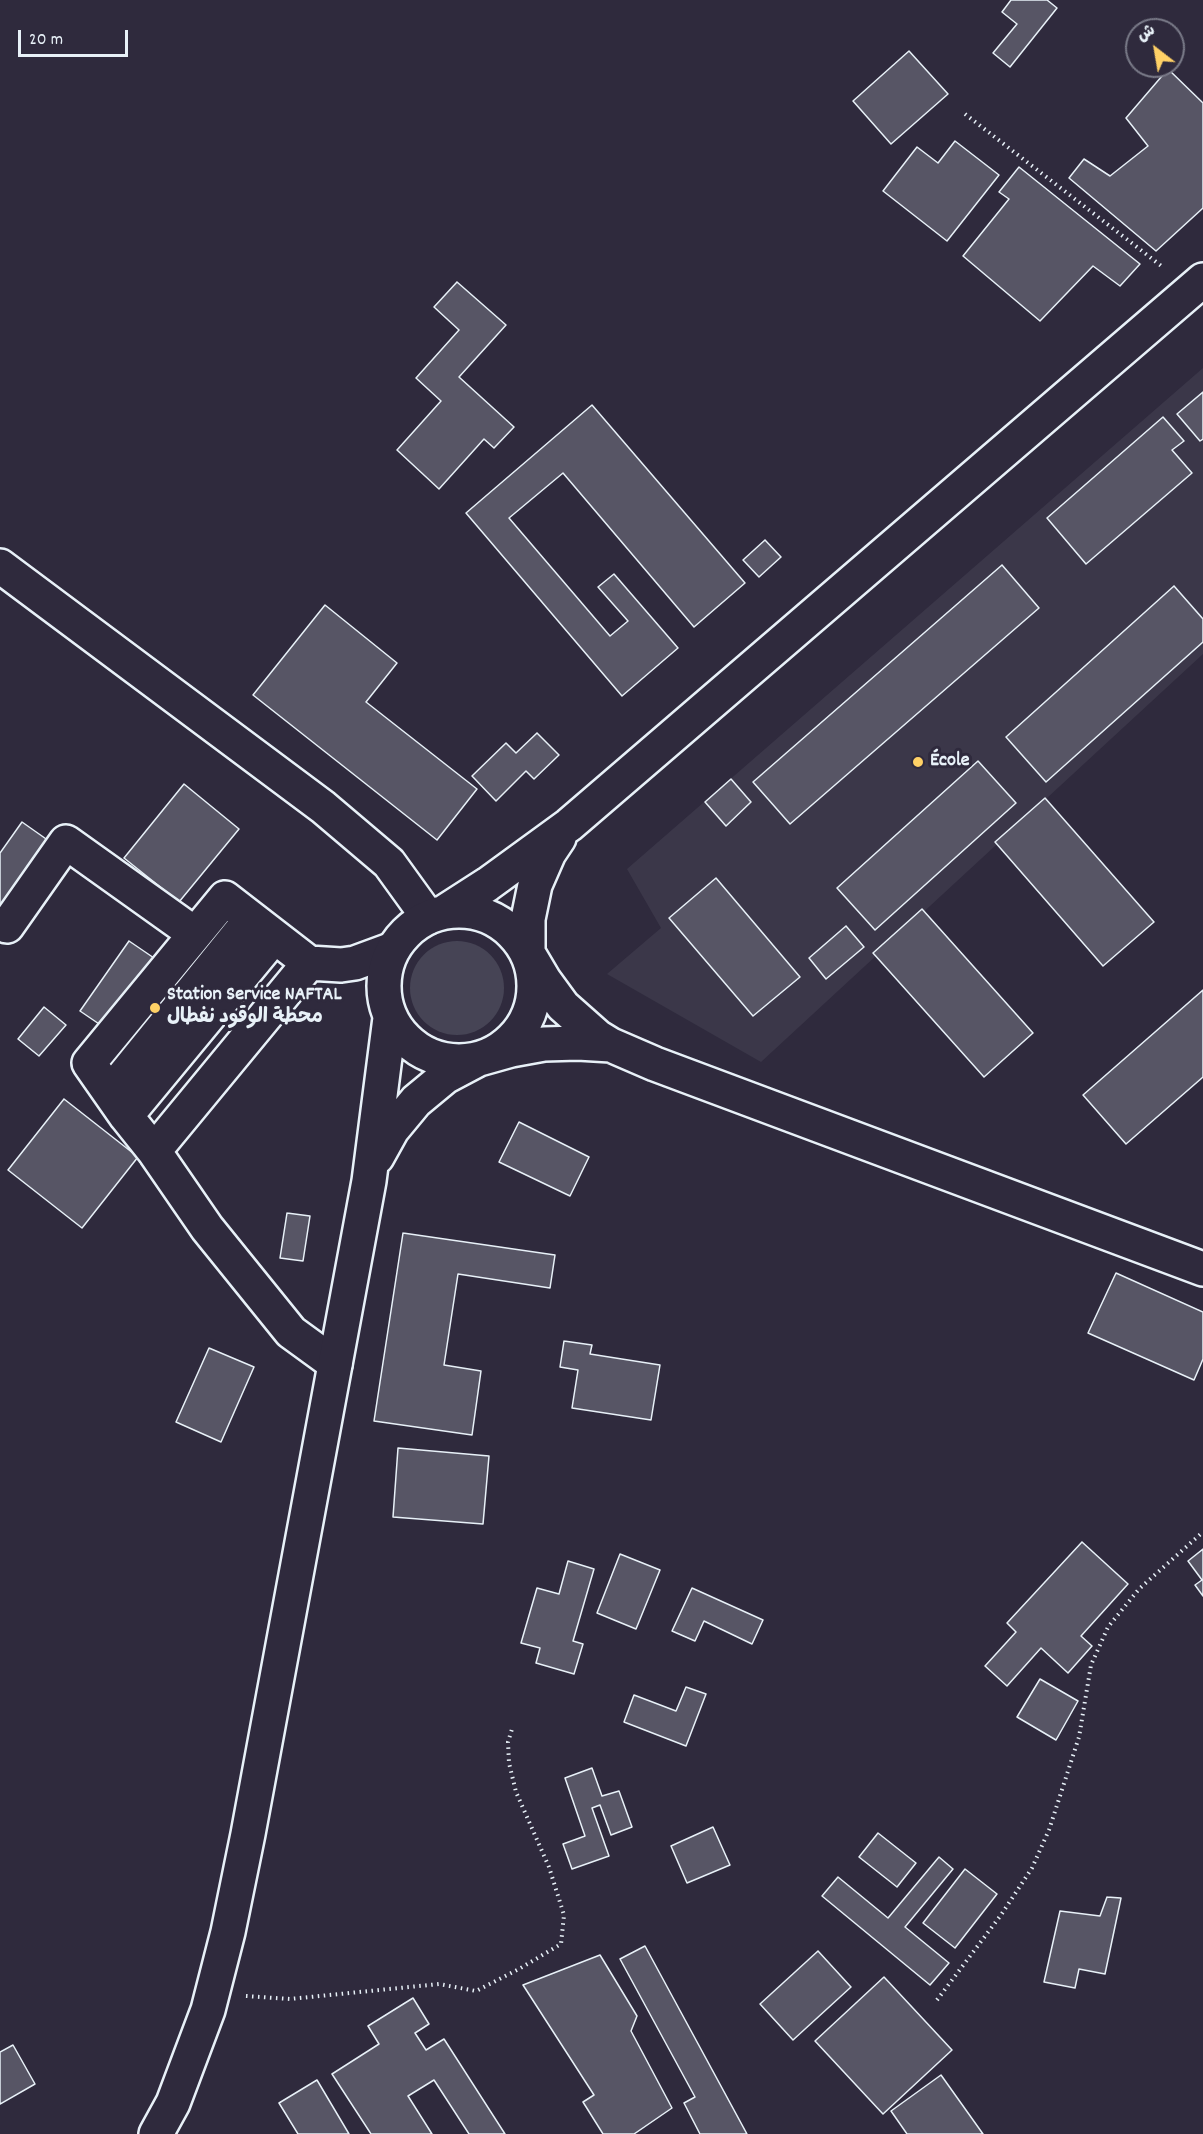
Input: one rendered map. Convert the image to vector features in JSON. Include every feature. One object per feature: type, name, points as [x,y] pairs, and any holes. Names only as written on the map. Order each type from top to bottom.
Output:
[{"type":"main road","points":[[611,1045],[578,1042],[544,1044],[458,1062],[437,1059],[418,1050],[402,1036],[390,1018],[384,995],[385,971],[393,949],[408,930],[488,884],[569,825],[1198,285]]},
{"type":"main road","points":[[0,566],[322,807],[389,863],[437,914]]},
{"type":"main road","points":[[369,1181],[375,1163],[392,1130],[416,1101],[445,1077],[503,1048],[521,1029],[533,1005],[535,979],[528,953],[528,919],[535,885],[549,853],[569,825]]},
{"type":"main road","points":[[7,926],[66,843],[195,934]]},
{"type":"main road","points":[[335,1364],[291,1332],[207,1228],[89,1063],[225,898],[309,963],[341,965],[355,963],[393,949]]},
{"type":"main road","points":[[437,914],[465,910],[491,917],[513,932],[563,1006],[611,1045],[655,1064],[1203,1269]]},
{"type":"main road","points":[[118,1104],[263,928]]},
{"type":"main road","points":[[154,1151],[309,963]]},
{"type":"main road","points":[[156,2134],[173,2103],[208,2010],[228,1932],[369,1181],[390,1018]]},
{"type":"path","points":[[965,114],[1198,285]]},
{"type":"path","points":[[937,2000],[1001,1915],[1032,1868],[1049,1830],[1075,1748],[1091,1665],[1108,1626],[1139,1589],[1203,1532]]},
{"type":"path","points":[[213,1993],[290,1999],[439,1984],[476,1991],[561,1944],[564,1915],[549,1867],[516,1792],[511,1773],[508,1742],[512,1729]]},
{"type":"shaded area","name":"École","points":[[1203,368],[1203,654],[761,1062],[607,974],[661,928],[627,869]]},
{"type":"shaded area","points":[[457,941],[475,945],[490,955],[500,970],[504,988],[500,1006],[490,1021],[475,1031],[457,1035],[439,1031],[424,1021],[414,1006],[410,988],[414,970],[424,955],[439,945]]},
{"type":"building","points":[[1011,0],[1047,0],[1057,8],[1010,67],[993,53],[1017,24],[1002,12]]},
{"type":"building","points":[[909,51],[948,94],[891,144],[853,101]]},
{"type":"building","points":[[1160,78],[1177,78],[1203,103],[1203,208],[1156,251],[1069,178],[1084,159],[1110,176],[1148,146],[1126,118]]},
{"type":"building","points":[[955,141],[999,175],[947,241],[883,191],[917,147],[938,163]]},
{"type":"building","points":[[1019,167],[1140,264],[1120,286],[1093,266],[1040,321],[963,256],[1009,199],[999,192]]},
{"type":"building","points":[[457,282],[506,325],[459,377],[514,427],[494,448],[484,439],[439,489],[397,450],[441,401],[416,378],[459,330],[434,307]]},
{"type":"building","points":[[1203,392],[1203,439],[1200,441],[1177,414]]},
{"type":"building","points":[[592,405],[745,583],[694,627],[563,473],[509,518],[610,636],[628,621],[598,587],[614,574],[678,648],[622,696],[466,513]]},
{"type":"building","points":[[1163,417],[1184,441],[1172,450],[1192,473],[1086,564],[1047,518]]},
{"type":"building","points":[[765,540],[781,557],[759,577],[743,560]]},
{"type":"building","points":[[1002,565],[1039,608],[790,824],[753,782]]},
{"type":"building","points":[[1174,586],[1203,619],[1203,642],[1046,782],[1006,737]]},
{"type":"building","points":[[325,605],[397,663],[366,702],[477,789],[437,840],[253,695]]},
{"type":"building","points":[[537,733],[559,755],[534,779],[526,771],[496,801],[472,776],[506,743],[516,753]]},
{"type":"building","points":[[978,761],[1016,803],[875,930],[837,888]]},
{"type":"building","points":[[731,779],[751,802],[726,826],[705,802]]},
{"type":"building","points":[[184,784],[239,829],[179,902],[124,858]]},
{"type":"building","points":[[1045,798],[1154,922],[1103,966],[995,842]]},
{"type":"building","points":[[22,822],[49,841],[0,909],[0,853]]},
{"type":"building","points":[[716,878],[800,977],[753,1016],[669,918]]},
{"type":"building","points":[[922,909],[1033,1033],[984,1077],[873,953]]},
{"type":"building","points":[[846,926],[864,947],[826,979],[809,958]]},
{"type":"building","points":[[129,941],[154,958],[105,1028],[80,1011]]},
{"type":"building","points":[[1203,990],[1203,1077],[1126,1144],[1083,1095]]},
{"type":"building","points":[[44,1007],[66,1025],[39,1056],[18,1039]]},
{"type":"building","points":[[64,1099],[138,1157],[82,1228],[8,1170]]},
{"type":"building","points":[[519,1122],[589,1157],[570,1196],[499,1162]]},
{"type":"building","points":[[287,1213],[310,1216],[303,1261],[280,1258]]},
{"type":"building","points":[[403,1233],[555,1255],[550,1288],[458,1274],[444,1365],[481,1371],[472,1435],[374,1421]]},
{"type":"building","points":[[1116,1273],[1203,1312],[1203,1359],[1194,1380],[1088,1333]]},
{"type":"building","points":[[564,1341],[592,1345],[590,1354],[660,1365],[651,1420],[572,1408],[578,1370],[560,1367]]},
{"type":"building","points":[[209,1348],[254,1367],[221,1442],[176,1422]]},
{"type":"building","points":[[398,1448],[489,1456],[483,1524],[393,1517]]},
{"type":"building","points":[[1082,1542],[1128,1584],[1081,1636],[1092,1646],[1068,1673],[1041,1648],[1007,1686],[985,1666],[1016,1632],[1007,1623]]},
{"type":"building","points":[[1203,1549],[1203,1596],[1195,1585],[1202,1580],[1188,1561]]},
{"type":"building","points":[[620,1554],[660,1570],[636,1629],[597,1613]]},
{"type":"building","points":[[568,1561],[594,1569],[573,1641],[583,1644],[574,1674],[536,1663],[540,1648],[521,1643],[537,1588],[559,1594]]},
{"type":"building","points":[[692,1588],[763,1620],[752,1644],[704,1621],[695,1641],[672,1631]]},
{"type":"building","points":[[1040,1679],[1078,1701],[1056,1740],[1017,1717]]},
{"type":"building","points":[[686,1687],[706,1694],[686,1746],[624,1722],[634,1695],[676,1711]]},
{"type":"building","points":[[592,1768],[602,1796],[619,1791],[632,1827],[611,1835],[600,1805],[592,1808],[609,1856],[572,1869],[563,1844],[585,1836],[565,1778]]},
{"type":"building","points":[[713,1827],[730,1865],[687,1883],[671,1846]]},
{"type":"building","points":[[878,1833],[916,1863],[897,1887],[859,1857]]},
{"type":"building","points":[[939,1857],[953,1869],[905,1927],[949,1963],[930,1985],[822,1896],[838,1877],[888,1918]]},
{"type":"building","points":[[965,1869],[997,1894],[955,1948],[923,1923]]},
{"type":"building","points":[[1107,1897],[1121,1898],[1105,1974],[1079,1969],[1075,1988],[1044,1982],[1060,1911],[1100,1916]]},
{"type":"building","points":[[645,1946],[747,2134],[700,2134],[684,2103],[695,2097],[620,1959]]},
{"type":"building","points":[[818,1951],[851,1987],[793,2040],[760,2004]]},
{"type":"building","points":[[600,1955],[637,2016],[631,2031],[672,2108],[634,2134],[603,2134],[583,2102],[594,2095],[523,1985]]},
{"type":"building","points":[[884,1977],[952,2050],[883,2114],[815,2041]]},
{"type":"building","points":[[413,1998],[429,2024],[415,2033],[426,2050],[444,2039],[505,2134],[469,2134],[434,2080],[408,2096],[432,2134],[371,2134],[332,2074],[379,2044],[368,2026]]},
{"type":"building","points":[[13,2045],[35,2084],[0,2104],[0,2052]]},
{"type":"building","points":[[941,2075],[983,2134],[907,2134],[891,2111]]},
{"type":"building","points":[[317,2080],[349,2134],[298,2134],[279,2103]]},
{"type":"place","name":"École","points":[[918,762]]},
{"type":"place","name":"Station Service NAFTAL محطة الوقود نفطال","points":[[155,1008]]}]
